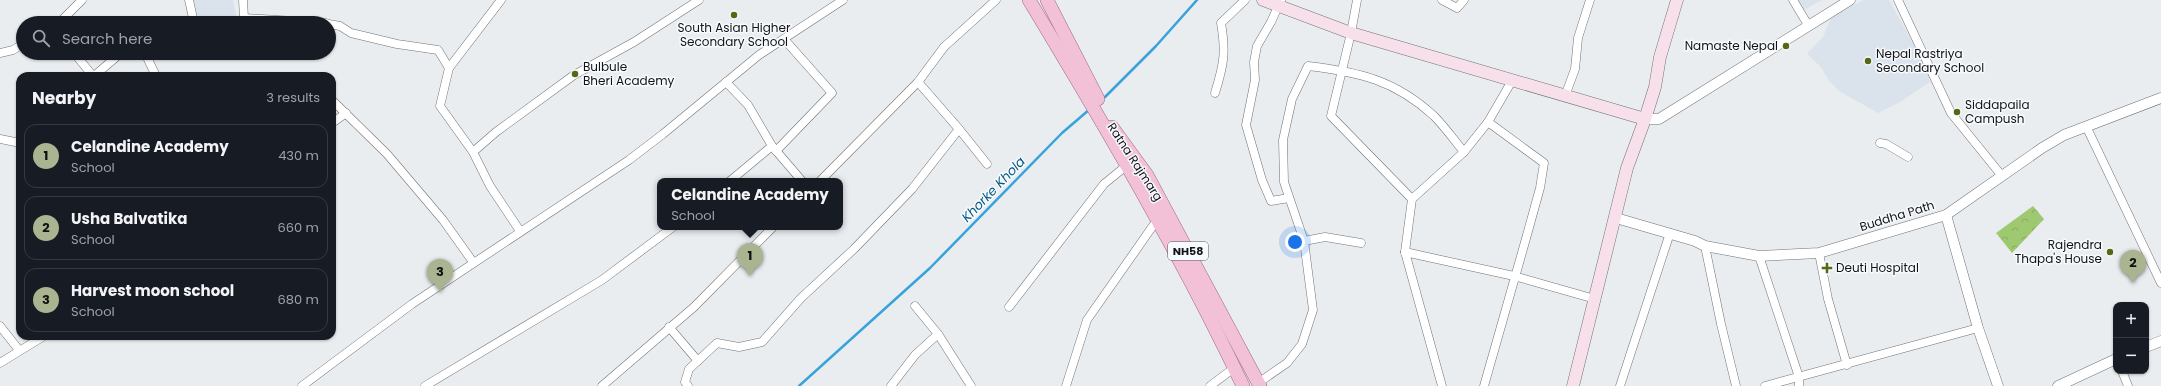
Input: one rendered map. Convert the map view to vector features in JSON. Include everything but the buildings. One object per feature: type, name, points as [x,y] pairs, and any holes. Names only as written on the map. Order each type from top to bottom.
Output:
[{"type":"main road","name":"NH58","points":[[1029,0],[1094,99]]},
{"type":"main road","name":"Ratna Rajmarg","points":[[1047,0],[1126,166],[1199,296],[1242,386]]},
{"type":"main road","points":[[1263,0],[1280,3],[1352,33],[1645,119]]},
{"type":"main road","points":[[1573,386],[1616,218],[1627,168],[1655,87],[1660,58],[1677,0]]},
{"type":"main road","name":"Ratna Rajmarg","points":[[1106,125],[1147,175],[1259,384]]},
{"type":"street","points":[[66,16],[82,0]]},
{"type":"street","points":[[190,0],[193,16]]},
{"type":"street","points":[[241,16],[243,0]]},
{"type":"street","points":[[500,0],[449,68],[440,106],[473,152],[490,186],[520,231]]},
{"type":"street","points":[[473,152],[496,132],[574,75],[634,42],[699,0]]},
{"type":"street","points":[[302,386],[412,304],[629,160],[760,55],[843,0]]},
{"type":"street","points":[[823,178],[918,82],[944,47],[996,0]]},
{"type":"street","points":[[1215,93],[1222,71],[1225,50],[1221,23],[1245,0]]},
{"type":"street","points":[[1357,0],[1352,33],[1331,116],[1412,199]]},
{"type":"street","points":[[1442,0],[1457,8],[1464,0]]},
{"type":"street","points":[[1566,96],[1575,69],[1578,38],[1590,0]]},
{"type":"street","points":[[1793,0],[1808,25]]},
{"type":"street","points":[[1645,119],[1660,119],[1850,0]]},
{"type":"street","points":[[1898,0],[1951,112],[2002,176]]},
{"type":"street","points":[[1280,3],[1257,46],[1254,62],[1255,80],[1246,125],[1262,180],[1271,201],[1288,198]]},
{"type":"street","points":[[336,25],[351,33],[396,44],[438,50],[449,68]]},
{"type":"street","points":[[734,178],[774,149],[832,94],[784,39]]},
{"type":"street","points":[[0,53],[16,48]]},
{"type":"street","points":[[80,60],[91,72]]},
{"type":"street","points":[[99,72],[113,60]]},
{"type":"street","points":[[148,60],[154,72]]},
{"type":"street","points":[[1259,384],[1287,363],[1302,344],[1312,310],[1304,241],[1288,198],[1284,182],[1283,140],[1292,98],[1308,66],[1342,70],[1370,76],[1397,89],[1434,117],[1464,152]]},
{"type":"street","points":[[1442,386],[1406,252],[1412,199],[1464,152],[1488,122],[1513,80]]},
{"type":"street","points":[[726,82],[748,106],[774,149],[799,178]]},
{"type":"street","points":[[918,82],[959,129],[986,164]]},
{"type":"street","name":"Buddha Path","points":[[1616,218],[1705,246],[1759,256],[1819,253],[1946,215],[2042,148],[2064,135],[2161,98]]},
{"type":"street","points":[[336,104],[387,154],[444,220],[474,262]]},
{"type":"street","points":[[336,120],[346,114]]},
{"type":"street","points":[[1484,386],[1540,188],[1544,163],[1488,122]]},
{"type":"street","points":[[2086,126],[2161,283]]},
{"type":"street","points":[[688,386],[685,382],[689,370],[717,343],[739,347],[762,342],[801,298],[854,249],[912,189],[959,129]]},
{"type":"street","points":[[0,139],[16,142]]},
{"type":"street","points":[[1880,143],[1886,144],[1908,157]]},
{"type":"street","points":[[1009,306],[1104,184],[1126,166]]},
{"type":"street","points":[[1946,215],[1978,328],[1998,386]]},
{"type":"street","points":[[1066,386],[1087,320],[1157,220]]},
{"type":"street","points":[[425,386],[602,280],[669,230]]},
{"type":"street","points":[[602,386],[694,307],[769,230]]},
{"type":"street","points":[[1620,386],[1670,234]]},
{"type":"street","points":[[1304,241],[1325,237],[1362,243]]},
{"type":"street","points":[[1705,246],[1721,324],[1736,386]]},
{"type":"street","points":[[1406,252],[1514,276],[1595,299]]},
{"type":"street","points":[[1819,253],[1828,299],[1848,365]]},
{"type":"street","points":[[1759,256],[1799,377],[1799,386]]},
{"type":"street","points":[[915,306],[938,334],[971,386]]},
{"type":"street","points":[[0,326],[19,350]]},
{"type":"street","points":[[669,327],[698,361]]},
{"type":"street","points":[[1765,386],[1848,365],[1978,328]]},
{"type":"street","points":[[891,386],[915,355],[938,334]]},
{"type":"street","points":[[0,363],[37,340]]},
{"type":"street","points":[[2149,346],[2161,341]]},
{"type":"street","points":[[2058,386],[2113,360]]},
{"type":"street","points":[[1210,386],[1234,368]]},
{"type":"street","points":[[2123,374],[2128,386]]},
{"type":"shaded area","points":[[193,0],[233,0],[236,16],[196,16]]},
{"type":"shaded area","points":[[1795,0],[1822,0],[1802,11]]},
{"type":"shaded area","name":"Nepal Rastriya Secondary School","points":[[1863,0],[1889,0],[1929,73],[1930,82],[1900,102],[1878,113],[1839,91],[1828,79],[1821,67],[1807,54],[1823,37],[1831,18]]},
{"type":"green space","points":[[2033,206],[2044,219],[2012,253],[1996,233]]},
{"type":"waterway","name":"Khorke Khola","points":[[1102,100],[1156,46],[1197,0]]},
{"type":"waterway","name":"Khorke Khola","points":[[799,386],[930,268],[1062,133],[1090,109]]},
{"type":"place","name":"South Asian Higher Secondary School","points":[[734,15]]},
{"type":"place","name":"Namaste Nepal","points":[[1786,46]]},
{"type":"place","name":"Nepal Rastriya Secondary School","points":[[1868,61]]},
{"type":"place","name":"Bulbule Bheri Academy","points":[[575,74]]},
{"type":"place","name":"Siddapaila Campush","points":[[1957,112]]},
{"type":"place","name":"Rajendra Thapa's House","points":[[2110,252]]},
{"type":"place","name":"Deuti Hospital","points":[[1827,268]]},
{"type":"place","name":"Celandine Academy","points":[[750,276]]},
{"type":"place","name":"Usha Balvatika","points":[[2133,283]]},
{"type":"place","name":"Harvest moon school","points":[[440,292]]}]
